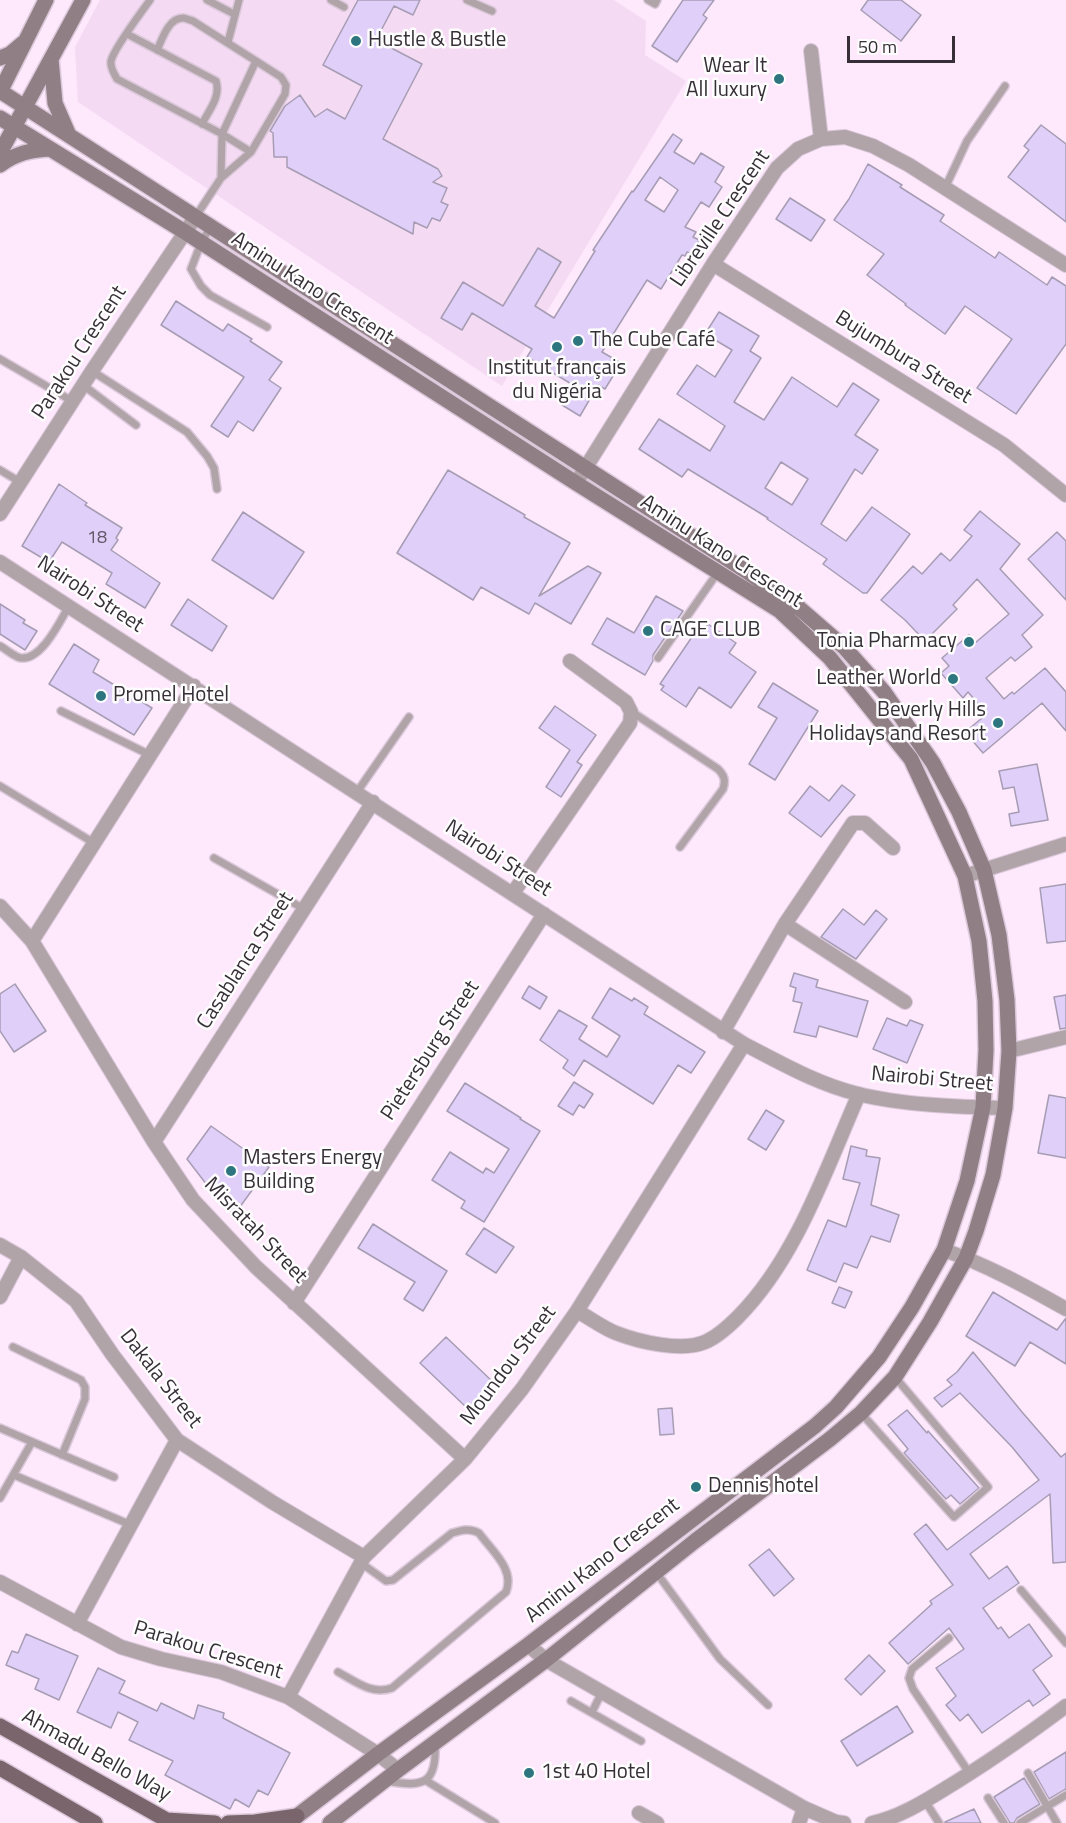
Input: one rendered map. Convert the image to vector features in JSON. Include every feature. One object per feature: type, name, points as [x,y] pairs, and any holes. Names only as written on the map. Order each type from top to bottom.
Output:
[{"type":"main road","name":"Ahmadu Bello Way","points":[[0,1726],[169,1821]]},
{"type":"main road","points":[[0,1768],[95,1823]]},
{"type":"main road","points":[[228,1823],[293,1820]]},
{"type":"main road","points":[[169,1821],[215,1823]]},
{"type":"street","points":[[46,0],[0,91],[749,573],[799,608],[844,648],[884,692],[933,763],[959,812],[984,870],[999,935],[1007,1000],[1009,1051],[1005,1108],[993,1175],[966,1258],[930,1322],[895,1377],[861,1413],[830,1439],[656,1572],[546,1660],[330,1823]]},
{"type":"street","points":[[0,153],[83,0]]},
{"type":"street","points":[[0,58],[10,54],[25,42]]},
{"type":"street","points":[[811,51],[821,139]]},
{"type":"street","points":[[51,59],[55,103],[68,133]]},
{"type":"street","name":"Aminu Kano Crescent","points":[[0,118],[184,232],[780,611],[830,658],[911,759],[965,876],[979,940],[985,1001],[986,1050],[983,1107],[967,1180],[944,1250],[912,1307],[879,1357],[836,1407],[815,1426],[528,1645],[378,1754],[293,1820]]},
{"type":"street","name":"Libreville Crescent","points":[[576,483],[713,264],[777,168],[798,148],[821,139],[845,137],[873,146],[945,188],[1066,265]]},
{"type":"street","points":[[0,165],[24,152],[50,149]]},
{"type":"street","name":"Parakou Crescent","points":[[0,514],[72,401],[196,216]]},
{"type":"street","name":"Bujumbura Street","points":[[713,264],[1004,445],[1066,495]]},
{"type":"street","name":"Nairobi Street","points":[[0,562],[744,1044],[809,1077],[859,1094],[914,1103],[1005,1108]]},
{"type":"street","points":[[513,893],[630,723],[631,712],[626,702],[570,661]]},
{"type":"street","points":[[32,941],[194,686]]},
{"type":"street","name":"Casablanca Street","points":[[154,1142],[373,802]]},
{"type":"street","points":[[723,1032],[784,924],[853,823],[865,823],[893,848]]},
{"type":"street","points":[[965,876],[1066,844]]},
{"type":"street","name":"Misratah Street","points":[[0,906],[32,941],[154,1142],[193,1200],[256,1267],[465,1459]]},
{"type":"street","name":"Pietersburg Street","points":[[294,1302],[544,914]]},
{"type":"street","points":[[784,924],[905,1002]]},
{"type":"street","points":[[1009,1051],[1066,1037]]},
{"type":"street","name":"Moundou Street","points":[[288,1697],[362,1560],[465,1459],[522,1389],[577,1311],[744,1044]]},
{"type":"street","points":[[577,1311],[616,1333],[653,1343],[683,1346],[705,1342],[726,1328],[748,1306],[772,1274],[795,1236],[859,1094]]},
{"type":"street","name":"Dakala Street","points":[[0,1245],[21,1257],[76,1301],[112,1354],[177,1440],[362,1560]]},
{"type":"street","points":[[944,1250],[1026,1287],[1066,1309]]},
{"type":"street","points":[[0,1297],[21,1257]]},
{"type":"street","points":[[77,1624],[177,1440]]},
{"type":"street","name":"Parakou Crescent","points":[[0,1582],[122,1647],[161,1659],[221,1672],[288,1697],[378,1754],[398,1770]]},
{"type":"street","points":[[528,1645],[546,1660],[804,1808],[836,1822],[844,1823]]},
{"type":"street","points":[[872,1823],[882,1821],[925,1801],[970,1774],[1066,1706]]},
{"type":"street","points":[[799,1823],[804,1808]]},
{"type":"street","points":[[639,1813],[657,1823]]},
{"type":"lane","points":[[150,0],[111,62],[112,71],[117,79],[222,134],[251,152]]},
{"type":"lane","points":[[207,0],[234,14]]},
{"type":"lane","points":[[228,42],[239,0]]},
{"type":"lane","points":[[331,0],[344,7]]},
{"type":"lane","points":[[466,0],[492,11]]},
{"type":"lane","points":[[648,0],[655,4],[657,0]]},
{"type":"lane","points":[[157,50],[168,27],[175,20],[182,18],[193,21],[228,42],[281,77],[286,85],[285,94],[251,152],[221,178],[196,216]]},
{"type":"lane","points":[[127,34],[216,81],[217,96],[202,124]]},
{"type":"lane","points":[[221,178],[222,134],[256,61]]},
{"type":"lane","points":[[945,188],[967,141],[1005,86]]},
{"type":"lane","points":[[211,226],[201,243],[191,269],[210,295],[267,327]]},
{"type":"lane","points":[[0,359],[72,401]]},
{"type":"lane","points":[[92,371],[187,432],[214,468],[218,489]]},
{"type":"lane","points":[[83,385],[136,425]]},
{"type":"lane","points":[[0,470],[20,482]]},
{"type":"lane","points":[[658,658],[718,572]]},
{"type":"lane","points":[[0,646],[21,658],[33,656],[45,645],[69,606]]},
{"type":"lane","points":[[61,711],[150,755]]},
{"type":"lane","points":[[631,712],[718,769],[726,782],[680,847]]},
{"type":"lane","points":[[357,792],[409,717]]},
{"type":"lane","points":[[0,786],[94,843]]},
{"type":"lane","points":[[214,858],[304,909]]},
{"type":"lane","points":[[12,1347],[81,1380],[86,1387],[85,1398],[62,1455]]},
{"type":"lane","points":[[861,1413],[954,1517],[988,1487],[895,1377]]},
{"type":"lane","points":[[0,1428],[114,1477]]},
{"type":"lane","points":[[0,1498],[32,1442]]},
{"type":"lane","points":[[14,1475],[131,1525]]},
{"type":"lane","points":[[338,1672],[370,1690],[379,1691],[392,1688],[506,1592],[509,1585],[509,1576],[505,1567],[479,1533],[473,1530],[452,1533],[393,1580],[386,1581],[362,1560]]},
{"type":"lane","points":[[656,1572],[720,1659],[768,1705]]},
{"type":"lane","points":[[1021,1590],[1066,1643]]},
{"type":"lane","points":[[949,1638],[912,1669],[909,1678],[913,1689],[970,1774]]},
{"type":"lane","points":[[592,1712],[602,1692]]},
{"type":"lane","points":[[571,1701],[641,1741]]},
{"type":"lane","points":[[385,1780],[420,1784],[434,1769],[435,1743]]},
{"type":"lane","points":[[1028,1773],[1057,1823]]},
{"type":"lane","points":[[425,1780],[495,1823]]},
{"type":"lane","points":[[1020,1823],[1066,1795]]},
{"type":"lane","points":[[988,1798],[1004,1823]]},
{"type":"lane","points":[[925,1801],[939,1823]]},
{"type":"shaded area","points":[[100,0],[614,0],[646,21],[645,55],[686,81],[502,386],[78,102],[75,47]]},
{"type":"building","points":[[358,0],[420,0],[413,15],[394,6],[376,40],[422,64],[383,139],[438,169],[442,176],[433,182],[447,188],[441,202],[448,205],[440,221],[432,218],[427,228],[414,222],[413,234],[287,167],[287,157],[274,157],[273,133],[270,131],[285,106],[300,95],[315,117],[327,109],[345,119],[362,86],[323,65]]},
{"type":"building","points":[[683,0],[714,0],[703,15],[707,18],[677,62],[652,46]]},
{"type":"building","points":[[868,0],[901,0],[921,15],[901,41],[861,10]]},
{"type":"building","points":[[1041,125],[1066,144],[1066,222],[1008,177],[1029,150],[1024,146]]},
{"type":"building","points":[[673,134],[682,140],[674,152],[694,164],[701,153],[724,167],[715,182],[722,187],[709,207],[701,202],[685,227],[696,232],[693,237],[699,240],[692,254],[687,252],[685,256],[682,255],[661,289],[647,280],[602,352],[621,363],[605,389],[598,385],[580,416],[562,405],[573,385],[527,357],[532,349],[472,313],[462,330],[441,318],[463,282],[503,306],[538,248],[561,262],[535,306],[554,318],[595,251],[593,250]],"holes":[[[660,177],[678,190],[664,212],[645,200]]]},
{"type":"building","points":[[868,164],[944,215],[940,221],[995,258],[999,252],[1047,285],[1052,277],[1066,286],[1066,344],[1016,414],[977,388],[1012,339],[965,306],[945,334],[867,275],[884,254],[834,220],[849,199]]},
{"type":"building","points":[[790,198],[825,220],[811,241],[776,219]]},
{"type":"building","points":[[176,301],[223,331],[228,324],[282,362],[269,380],[281,388],[253,431],[238,421],[228,437],[211,426],[244,377],[161,325]]},
{"type":"building","points":[[719,312],[759,336],[750,351],[761,358],[734,402],[764,420],[792,377],[837,407],[853,383],[879,400],[855,435],[878,450],[862,474],[855,469],[821,524],[846,541],[872,507],[910,534],[867,593],[863,593],[823,564],[827,559],[768,518],[688,469],[682,477],[639,449],[659,419],[710,451],[725,426],[677,394],[697,365],[715,377],[732,350],[705,334]],"holes":[[[781,462],[808,479],[792,505],[765,488]]]},
{"type":"building","points":[[448,470],[570,543],[539,596],[588,566],[601,573],[571,624],[535,603],[529,614],[481,587],[473,600],[397,553]]},
{"type":"building","points":[[59,484],[87,503],[85,505],[122,528],[111,550],[160,583],[145,608],[106,584],[112,573],[62,542],[49,562],[22,546]]},
{"type":"building","points":[[980,511],[1020,544],[1000,569],[1043,615],[1022,635],[1032,647],[1015,661],[1011,657],[986,678],[1004,699],[1012,692],[1014,694],[1045,668],[1066,692],[1066,731],[1042,703],[983,753],[965,732],[987,714],[968,692],[963,698],[941,673],[949,666],[942,658],[969,635],[975,643],[1009,614],[977,579],[953,605],[957,609],[925,641],[881,600],[913,566],[922,574],[941,553],[950,561],[972,536],[964,530]]},
{"type":"building","points":[[243,512],[304,552],[273,599],[212,560]]},
{"type":"building","points":[[1057,532],[1066,541],[1066,600],[1028,559]]},
{"type":"building","points":[[656,596],[683,611],[653,655],[653,661],[645,675],[592,644],[607,618],[634,633]]},
{"type":"building","points":[[188,599],[227,626],[212,651],[171,625]]},
{"type":"building","points":[[0,604],[25,620],[23,623],[37,631],[25,650],[0,634]]},
{"type":"building","points":[[708,624],[736,643],[729,653],[756,672],[731,708],[699,687],[686,707],[661,690],[664,686],[660,684],[694,634],[699,637]]},
{"type":"building","name":"Promel Hotel","points":[[74,644],[99,660],[93,672],[152,708],[134,735],[49,684]]},
{"type":"building","points":[[773,683],[818,711],[775,780],[749,764],[777,718],[758,707]]},
{"type":"building","points":[[555,706],[596,735],[577,762],[582,765],[561,797],[546,787],[570,750],[539,728]]},
{"type":"building","points":[[1037,764],[1048,820],[1011,826],[1009,814],[1019,812],[1014,787],[1003,789],[999,771]]},
{"type":"building","points":[[842,785],[855,795],[821,837],[789,813],[810,786],[829,801]]},
{"type":"building","points":[[1066,884],[1066,941],[1047,943],[1040,888]]},
{"type":"building","points":[[843,909],[864,925],[876,910],[887,919],[856,959],[821,937]]},
{"type":"building","points":[[794,973],[818,980],[816,987],[868,1001],[857,1037],[819,1026],[816,1037],[794,1032],[802,1003],[793,1001],[796,988],[790,986]]},
{"type":"building","points":[[15,984],[46,1031],[14,1052],[0,1031],[0,994]]},
{"type":"building","points":[[529,986],[547,997],[540,1009],[522,998]]},
{"type":"building","points":[[610,988],[648,1007],[644,1014],[705,1052],[691,1073],[678,1065],[653,1104],[584,1060],[574,1076],[563,1068],[568,1060],[540,1040],[559,1010],[587,1026],[579,1039],[607,1057],[620,1036],[592,1018]]},
{"type":"building","points":[[1066,995],[1066,1028],[1060,1029],[1054,997]]},
{"type":"building","points":[[887,1018],[907,1026],[910,1020],[923,1025],[907,1063],[873,1049]]},
{"type":"building","points":[[574,1082],[593,1094],[584,1108],[579,1105],[573,1115],[558,1106]]},
{"type":"building","points":[[465,1083],[540,1131],[484,1222],[461,1208],[465,1201],[432,1180],[450,1152],[483,1173],[486,1168],[494,1173],[509,1149],[447,1111]]},
{"type":"building","points":[[1049,1095],[1066,1098],[1066,1158],[1038,1153]]},
{"type":"building","points":[[766,1110],[784,1121],[766,1150],[748,1139]]},
{"type":"building","name":"Masters Energy Building","points":[[211,1126],[269,1167],[234,1215],[217,1198],[187,1159]]},
{"type":"building","points":[[851,1146],[867,1150],[866,1156],[880,1158],[871,1205],[899,1215],[890,1242],[871,1236],[857,1268],[844,1263],[836,1282],[807,1270],[828,1220],[846,1227],[860,1183],[843,1179]]},
{"type":"building","points":[[373,1224],[447,1271],[423,1311],[404,1299],[415,1282],[358,1248]]},
{"type":"building","points":[[484,1228],[514,1247],[496,1273],[466,1254]]},
{"type":"building","points":[[839,1287],[852,1292],[845,1308],[832,1303]]},
{"type":"building","points":[[993,1292],[1057,1330],[1066,1318],[1066,1364],[1030,1342],[1015,1366],[966,1336]]},
{"type":"building","points":[[446,1337],[494,1383],[468,1409],[420,1363]]},
{"type":"building","points":[[973,1352],[1061,1457],[1066,1453],[1066,1562],[1053,1563],[1050,1494],[970,1554],[989,1579],[1007,1566],[1019,1583],[983,1608],[998,1629],[1001,1627],[1009,1638],[1029,1624],[1052,1656],[1033,1670],[1050,1694],[1033,1706],[1029,1700],[982,1733],[968,1714],[960,1721],[946,1705],[956,1696],[936,1668],[964,1649],[949,1628],[908,1664],[889,1643],[932,1604],[930,1601],[953,1585],[914,1534],[926,1524],[947,1550],[1039,1480],[1012,1447],[960,1393],[942,1407],[934,1398],[952,1385],[947,1380],[957,1372]]},
{"type":"building","points":[[672,1408],[674,1434],[660,1435],[658,1409]]},
{"type":"building","points":[[907,1410],[979,1488],[960,1504],[951,1495],[946,1499],[904,1453],[908,1449],[888,1425]]},
{"type":"building","points":[[769,1549],[794,1579],[774,1596],[749,1565]]},
{"type":"building","points":[[26,1634],[78,1656],[59,1700],[35,1689],[39,1679],[6,1665],[12,1651],[18,1653]]},
{"type":"building","points":[[869,1655],[885,1671],[861,1695],[845,1679]]},
{"type":"building","points":[[98,1668],[125,1681],[119,1693],[157,1711],[161,1703],[194,1719],[198,1705],[224,1713],[223,1718],[290,1753],[268,1795],[258,1790],[249,1807],[235,1799],[230,1809],[165,1775],[173,1761],[129,1740],[138,1722],[118,1712],[111,1728],[77,1712]]},
{"type":"building","points":[[897,1706],[913,1732],[857,1766],[841,1741]]},
{"type":"building","points":[[1066,1752],[1066,1789],[1049,1799],[1034,1772]]},
{"type":"building","points":[[1024,1778],[1040,1804],[1017,1818],[1014,1823],[1010,1823],[994,1797]]},
{"type":"building","points":[[974,1809],[981,1823],[945,1823],[945,1822]]},
{"type":"place","name":"Hustle & Bustle","points":[[356,41]]},
{"type":"place","name":"Wear It All luxury","points":[[779,79]]},
{"type":"place","name":"The Cube Café","points":[[578,341]]},
{"type":"place","name":"Institut français du Nigéria","points":[[557,347]]},
{"type":"place","name":"CAGE CLUB","points":[[648,631]]},
{"type":"place","name":"Tonia Pharmacy","points":[[969,642]]},
{"type":"place","name":"Leather World","points":[[953,679]]},
{"type":"place","name":"Promel Hotel","points":[[101,696]]},
{"type":"place","name":"Beverly Hills Holidays and Resort","points":[[998,723]]},
{"type":"place","name":"Masters Energy Building","points":[[231,1171]]},
{"type":"place","name":"Dennis hotel","points":[[696,1487]]},
{"type":"place","name":"1st 40 Hotel","points":[[529,1773]]}]
